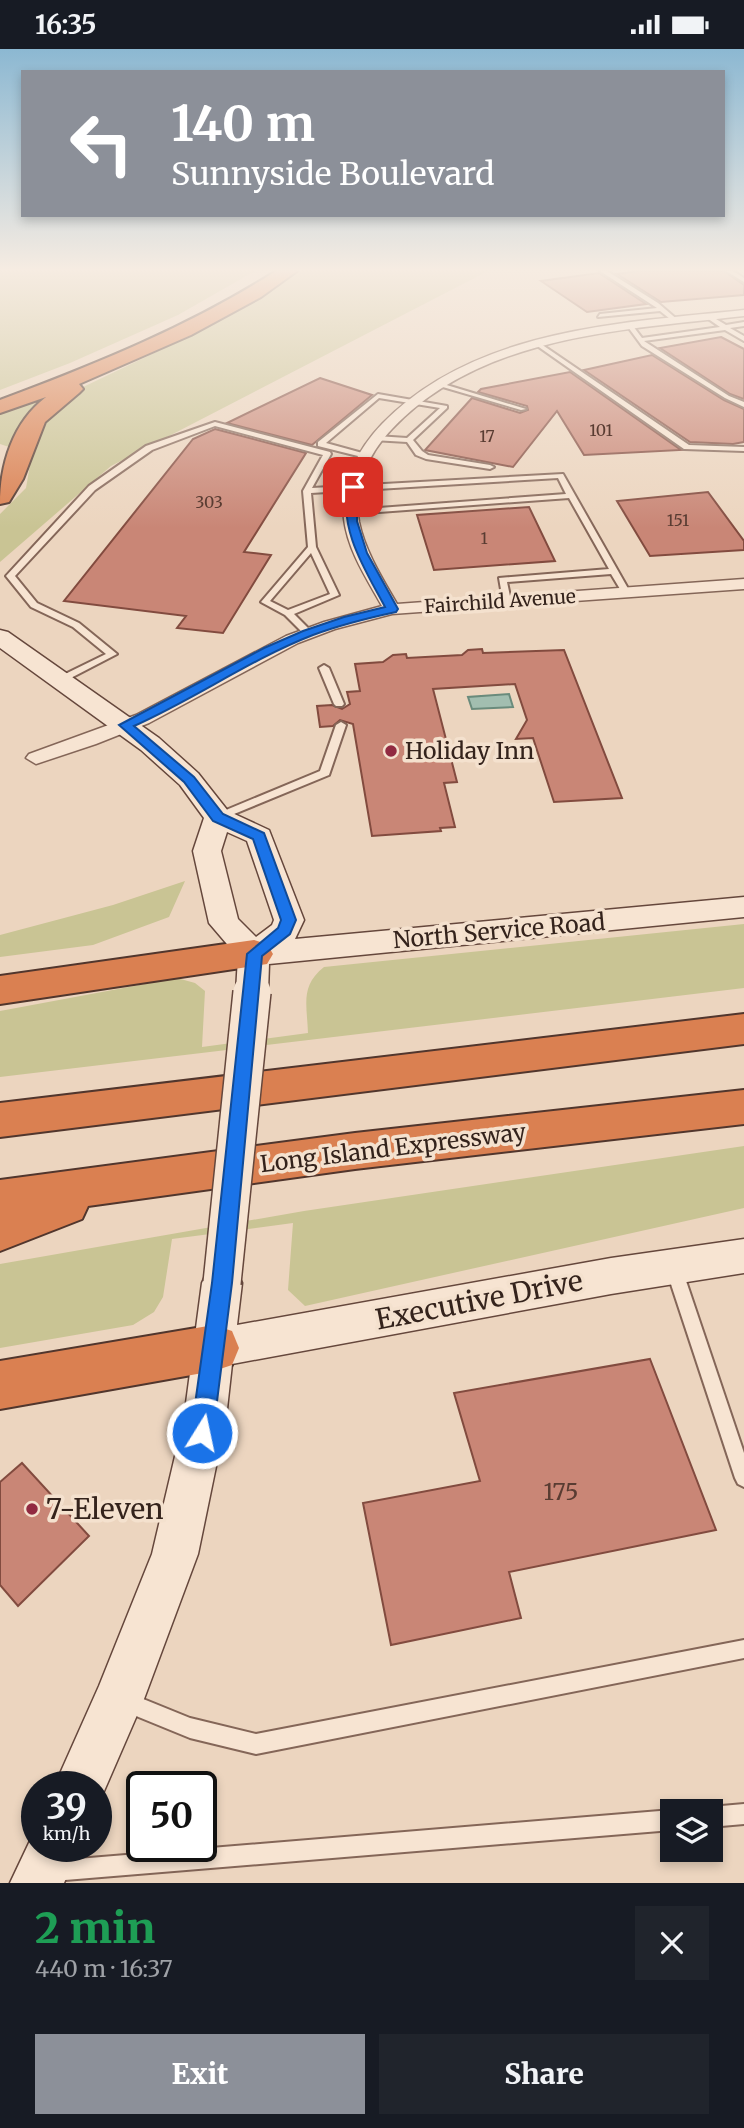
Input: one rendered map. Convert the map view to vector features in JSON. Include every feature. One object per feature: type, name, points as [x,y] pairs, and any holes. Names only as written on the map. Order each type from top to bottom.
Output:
[{"type":"highway","points":[[0,396],[100,357]]},
{"type":"highway","points":[[0,407],[129,357]]},
{"type":"highway","points":[[0,497],[12,483],[9,456],[39,415],[100,369]]},
{"type":"highway","points":[[0,990],[254,954]]},
{"type":"highway","points":[[0,1120],[744,1029]]},
{"type":"highway","name":"Long Island Expressway","points":[[0,1199],[355,1151],[744,1107]]},
{"type":"highway","points":[[0,1231],[117,1184]]},
{"type":"highway","points":[[0,1385],[214,1348]]},
{"type":"main road","points":[[0,637],[126,725],[189,779],[218,817],[259,836],[289,920],[285,931],[254,954]]},
{"type":"main road","points":[[87,1771],[119,1699],[175,1554],[205,1418],[222,1283],[254,954],[224,923],[207,851],[218,817]]},
{"type":"main road","name":"North Service Road","points":[[254,954],[744,907]]},
{"type":"main road","name":"Executive Drive","points":[[214,1348],[296,1336],[673,1265],[744,1256]]},
{"type":"street","points":[[392,609],[362,553],[352,521],[353,490],[363,456],[386,425],[413,401],[438,384],[499,357]]},
{"type":"street","name":"Fairchild Avenue","points":[[36,758],[77,746],[174,704],[269,651],[307,633],[348,619],[392,609],[744,584]]},
{"type":"lane","points":[[556,357],[687,447],[744,449]]},
{"type":"lane","points":[[662,357],[744,405]]},
{"type":"lane","points":[[438,384],[523,409]]},
{"type":"lane","points":[[363,456],[321,445],[378,396],[445,407],[409,440],[376,438]]},
{"type":"lane","points":[[62,679],[112,654],[76,625],[34,605],[10,576],[92,488],[149,448],[215,424],[327,454],[307,491],[312,547],[335,596],[288,613]]},
{"type":"lane","points":[[409,440],[419,453],[426,457],[491,467]]},
{"type":"lane","points":[[307,491],[560,476],[626,592]]},
{"type":"lane","points":[[352,512],[571,496]]},
{"type":"lane","points":[[307,633],[288,613],[265,602],[312,547]]},
{"type":"lane","points":[[508,601],[502,580],[614,571]]},
{"type":"lane","points":[[324,668],[339,705]]},
{"type":"lane","points":[[218,817],[325,773],[341,725]]},
{"type":"lane","points":[[673,1265],[744,1478]]},
{"type":"lane","points":[[119,1699],[190,1728],[256,1745],[744,1649]]},
{"type":"lane","points":[[723,1816],[744,1814]]},
{"type":"lane","points":[[44,1867],[660,1821]]},
{"type":"shaded area","points":[[0,357],[84,357],[70,363],[0,390]]},
{"type":"shaded area","points":[[147,357],[323,357],[111,466],[0,562],[0,514],[26,488],[37,424],[79,389]]},
{"type":"shaded area","points":[[51,392],[12,448],[0,444],[0,411]]},
{"type":"shaded area","points":[[509,694],[513,707],[472,709],[468,697]]},
{"type":"shaded area","points":[[185,881],[169,917],[93,945],[0,957],[0,935],[113,905]]},
{"type":"shaded area","points":[[744,924],[744,988],[0,1077],[0,1011],[177,978],[195,983],[205,991],[202,1047],[308,1033],[308,989],[316,974],[324,967]]},
{"type":"shaded area","points":[[744,1146],[744,1208],[305,1306],[288,1290],[293,1223],[172,1239],[163,1297],[154,1312],[133,1325],[0,1348],[0,1264],[304,1211]]},
{"type":"building","points":[[655,357],[724,400],[744,409],[744,442],[690,442],[584,370]]},
{"type":"building","points":[[673,357],[744,357],[744,399],[730,394]]},
{"type":"building","points":[[570,372],[681,450],[584,455],[557,411],[513,467],[425,450],[472,398],[520,413],[528,410],[527,406],[478,392],[481,389]]},
{"type":"building","points":[[320,378],[372,395],[312,445],[227,423]]},
{"type":"building","points":[[215,429],[306,453],[244,552],[271,555],[223,633],[177,628],[186,616],[64,601],[193,439]]},
{"type":"building","points":[[708,492],[744,541],[744,550],[650,556],[617,501]]},
{"type":"building","points":[[529,507],[555,561],[434,570],[417,515]]},
{"type":"building","name":"Holiday Inn","points":[[482,649],[483,653],[564,650],[622,798],[554,802],[533,738],[516,739],[527,720],[515,684],[433,689],[457,782],[444,783],[455,827],[440,828],[441,831],[372,836],[353,724],[340,720],[333,726],[320,727],[317,706],[332,705],[342,709],[350,704],[347,692],[360,691],[355,664],[383,662],[393,655],[406,654],[407,658],[462,655],[468,650]]},
{"type":"building","points":[[650,1359],[716,1530],[509,1572],[521,1618],[391,1645],[363,1503],[480,1481],[454,1393]]},
{"type":"building","name":"7-Eleven","points":[[22,1463],[89,1536],[18,1606],[0,1585],[0,1482]]},
{"type":"place","name":"Holiday Inn","points":[[391,751]]},
{"type":"place","name":"7-Eleven","points":[[32,1509]]},
{"type":"route","points":[[202,1433],[222,1283],[254,954],[285,931],[289,920],[259,836],[218,817],[189,779],[126,725],[174,704],[307,633],[348,619],[392,609],[362,553],[352,521],[353,487]]}]
